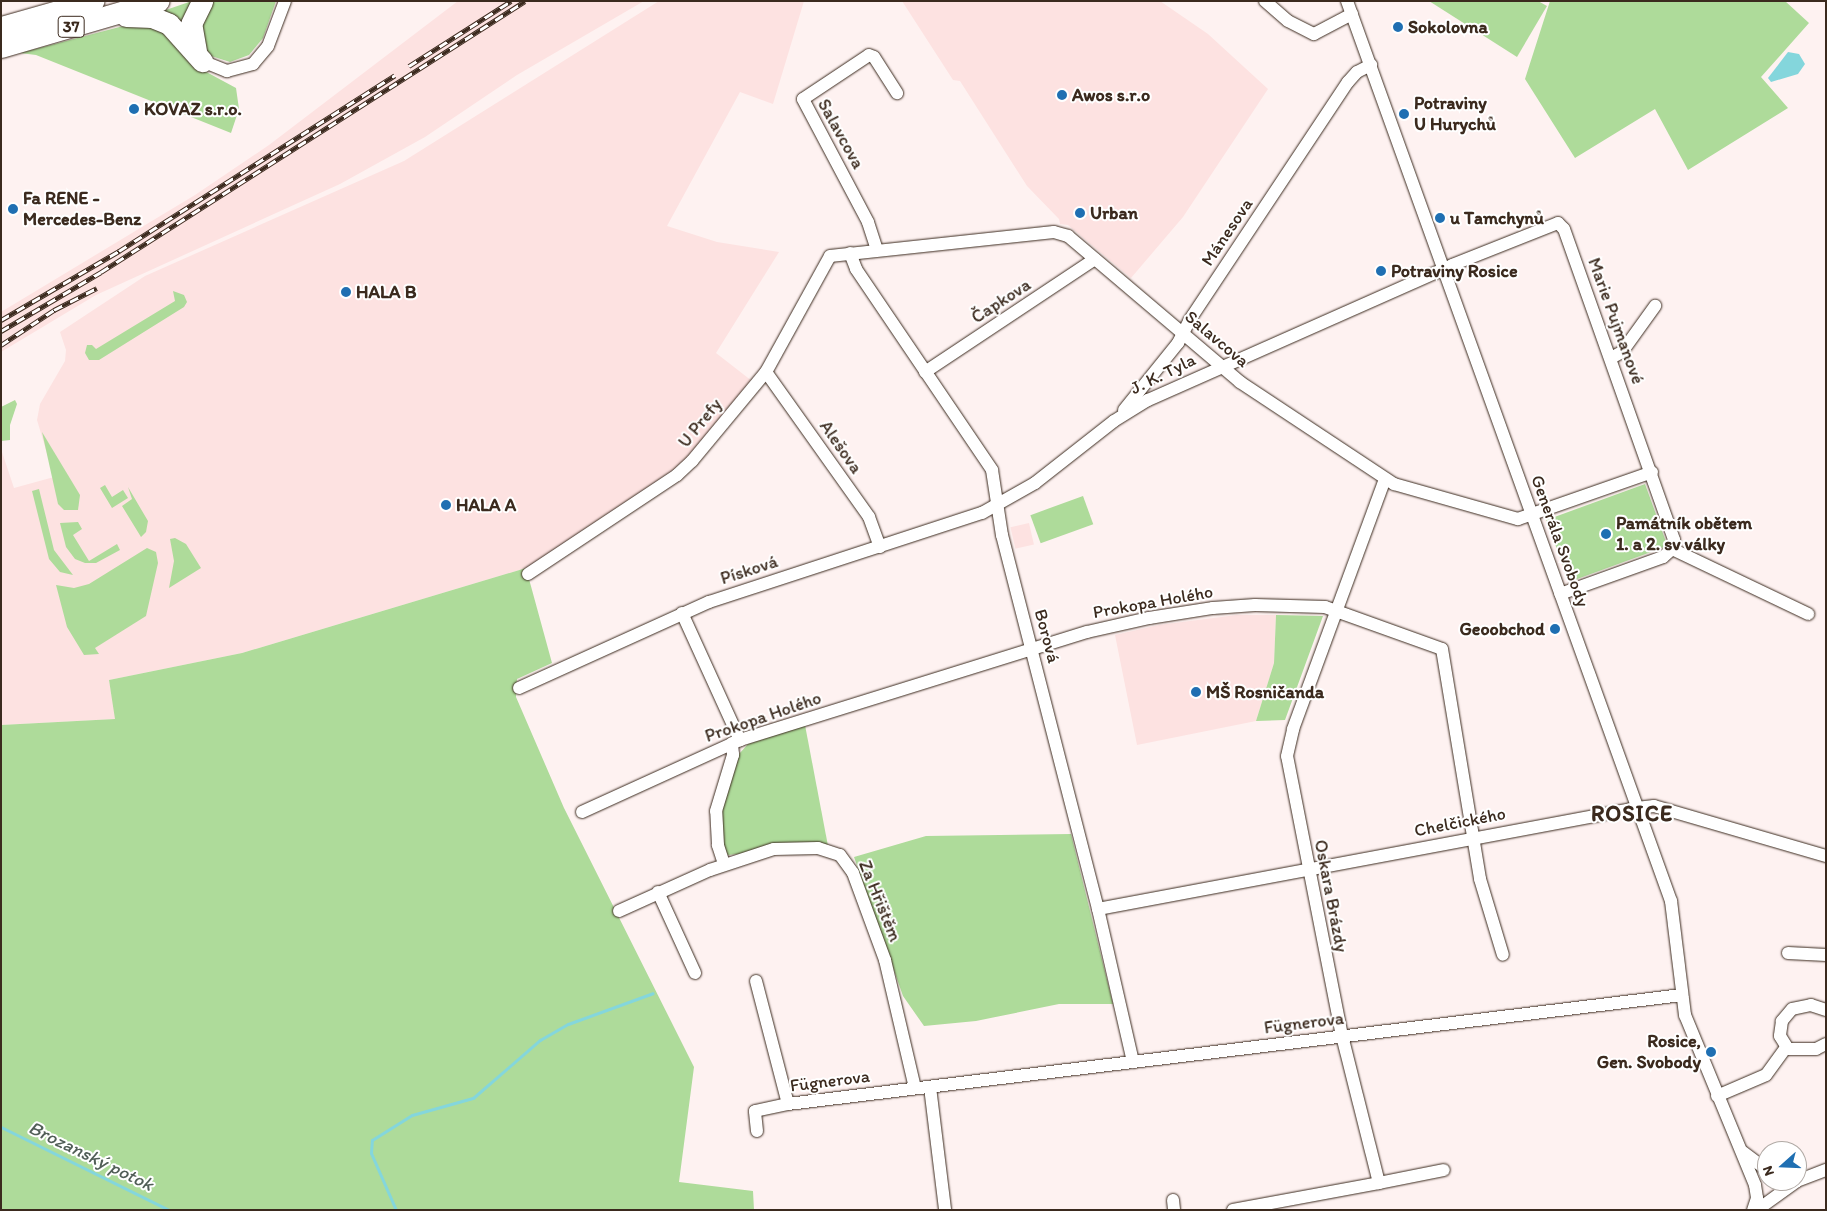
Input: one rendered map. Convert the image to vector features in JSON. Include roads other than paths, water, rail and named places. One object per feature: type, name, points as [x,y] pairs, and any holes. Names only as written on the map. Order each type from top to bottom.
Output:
[{"type":"main road","name":"37","points":[[1,26],[93,1]]},
{"type":"main road","name":"37","points":[[1,46],[158,1]]},
{"type":"main road","points":[[202,1],[192,17],[190,31],[202,61]]},
{"type":"main road","points":[[110,16],[152,17],[163,20],[175,28],[202,61]]},
{"type":"street","points":[[202,61],[226,71],[253,64],[268,46],[285,1]]},
{"type":"street","points":[[1265,1],[1288,21],[1314,34],[1352,14]]},
{"type":"street","name":"Generála Svobody","points":[[1347,1],[1372,65],[1673,907],[1682,994],[1687,1022],[1756,1190],[1753,1210]]},
{"type":"street","name":"Salavcova","points":[[877,250],[868,222],[803,99],[869,55],[874,57],[897,93]]},
{"type":"street","name":"Mánesova","points":[[1114,421],[1183,334],[1348,82],[1357,72],[1372,65]]},
{"type":"street","name":"Marie Pujmanové","points":[[1444,269],[1552,224],[1561,225],[1673,530],[1672,548]]},
{"type":"street","name":"Salavcova","points":[[850,253],[1054,232],[1068,236],[1219,366],[1385,479],[1508,519],[1532,515],[1652,472]]},
{"type":"street","name":"Borová","points":[[850,253],[856,269],[992,470],[1002,535],[1098,909],[1133,1062]]},
{"type":"street","name":"U Prefy","points":[[528,574],[685,468],[766,372],[828,258],[850,253]]},
{"type":"street","name":"Čapkova","points":[[925,372],[1095,259]]},
{"type":"street","name":"J. K. Tyla","points":[[998,504],[1035,483],[1114,421],[1148,400],[1219,366],[1444,269]]},
{"type":"street","points":[[1611,358],[1632,340],[1655,306]]},
{"type":"street","name":"Alešova","points":[[766,372],[869,517],[880,547]]},
{"type":"street","name":"Oskara Brázdy","points":[[1378,1183],[1342,1036],[1287,756],[1293,729],[1385,479]]},
{"type":"street","name":"Písková","points":[[519,688],[682,613],[971,518],[998,504]]},
{"type":"street","points":[[1560,594],[1655,560],[1672,548],[1808,614]]},
{"type":"street","name":"Prokopa Holého","points":[[582,812],[736,741],[1118,624],[1204,610],[1270,605],[1336,609],[1442,649],[1480,879],[1502,955]]},
{"type":"street","points":[[682,613],[736,741],[716,811],[718,845],[724,864]]},
{"type":"street","name":"Chelčického","points":[[1098,909],[1473,837],[1654,806],[1826,856]]},
{"type":"street","name":"Za Hřištěm","points":[[620,911],[658,892],[724,864],[792,847],[827,850],[845,861],[857,882],[887,966],[915,1088]]},
{"type":"street","points":[[658,892],[695,973]]},
{"type":"street","points":[[1788,953],[1826,955]]},
{"type":"street","points":[[756,981],[788,1104]]},
{"type":"street","name":"Fügnerova","points":[[757,1131],[755,1111],[788,1104],[1682,994]]},
{"type":"street","points":[[1786,1048],[1781,1040],[1781,1028],[1788,1012],[1804,1006],[1826,1010]]},
{"type":"street","points":[[1786,1048],[1816,1049],[1826,1044]]},
{"type":"street","points":[[1717,1096],[1766,1076],[1786,1048]]},
{"type":"street","points":[[930,1087],[945,1210]]},
{"type":"street","points":[[1734,1137],[1752,1161],[1757,1164]]},
{"type":"street","points":[[1233,1210],[1444,1170]]},
{"type":"street","points":[[1807,1177],[1821,1172]]},
{"type":"street","points":[[1757,1210],[1782,1191]]},
{"type":"water","points":[[1788,52],[1799,54],[1805,64],[1798,74],[1771,82],[1768,78]]},
{"type":"waterway","points":[[396,1210],[371,1153],[372,1140],[412,1115],[473,1098],[540,1040],[568,1024],[653,993]]},
{"type":"waterway","name":"Brozanský potok","points":[[1,1127],[169,1210]]},
{"type":"railway","points":[[409,66],[511,1]]},
{"type":"railway","points":[[1,331],[101,272],[525,1]]},
{"type":"railway","points":[[1,320],[119,251],[395,75]]},
{"type":"railway","points":[[1,345],[54,310],[97,288]]},
{"type":"place","name":"Sokolovna","points":[[1398,27]]},
{"type":"place","name":"Awos s.r.o","points":[[1062,95]]},
{"type":"place","name":"KOVAZ s.r.o.","points":[[134,109]]},
{"type":"place","name":"Potraviny U Hurychů","points":[[1404,114]]},
{"type":"place","name":"Fa RENE - Mercedes-Benz","points":[[13,209]]},
{"type":"place","name":"Urban","points":[[1080,213]]},
{"type":"place","name":"u Tamchynů","points":[[1440,218]]},
{"type":"place","name":"Potraviny Rosice","points":[[1381,271]]},
{"type":"place","name":"HALA B","points":[[346,292]]},
{"type":"place","name":"HALA A","points":[[446,505]]},
{"type":"place","name":"Památník obětem 1. a 2. sv války","points":[[1606,534]]},
{"type":"place","name":"Geoobchod","points":[[1555,629]]},
{"type":"place","name":"MŠ Rosničanda","points":[[1196,692]]},
{"type":"place","name":"Rosice, Gen. Svobody","points":[[1711,1052]]},
{"type":"district","name":"ROSICE","points":[[1632,814]]}]
